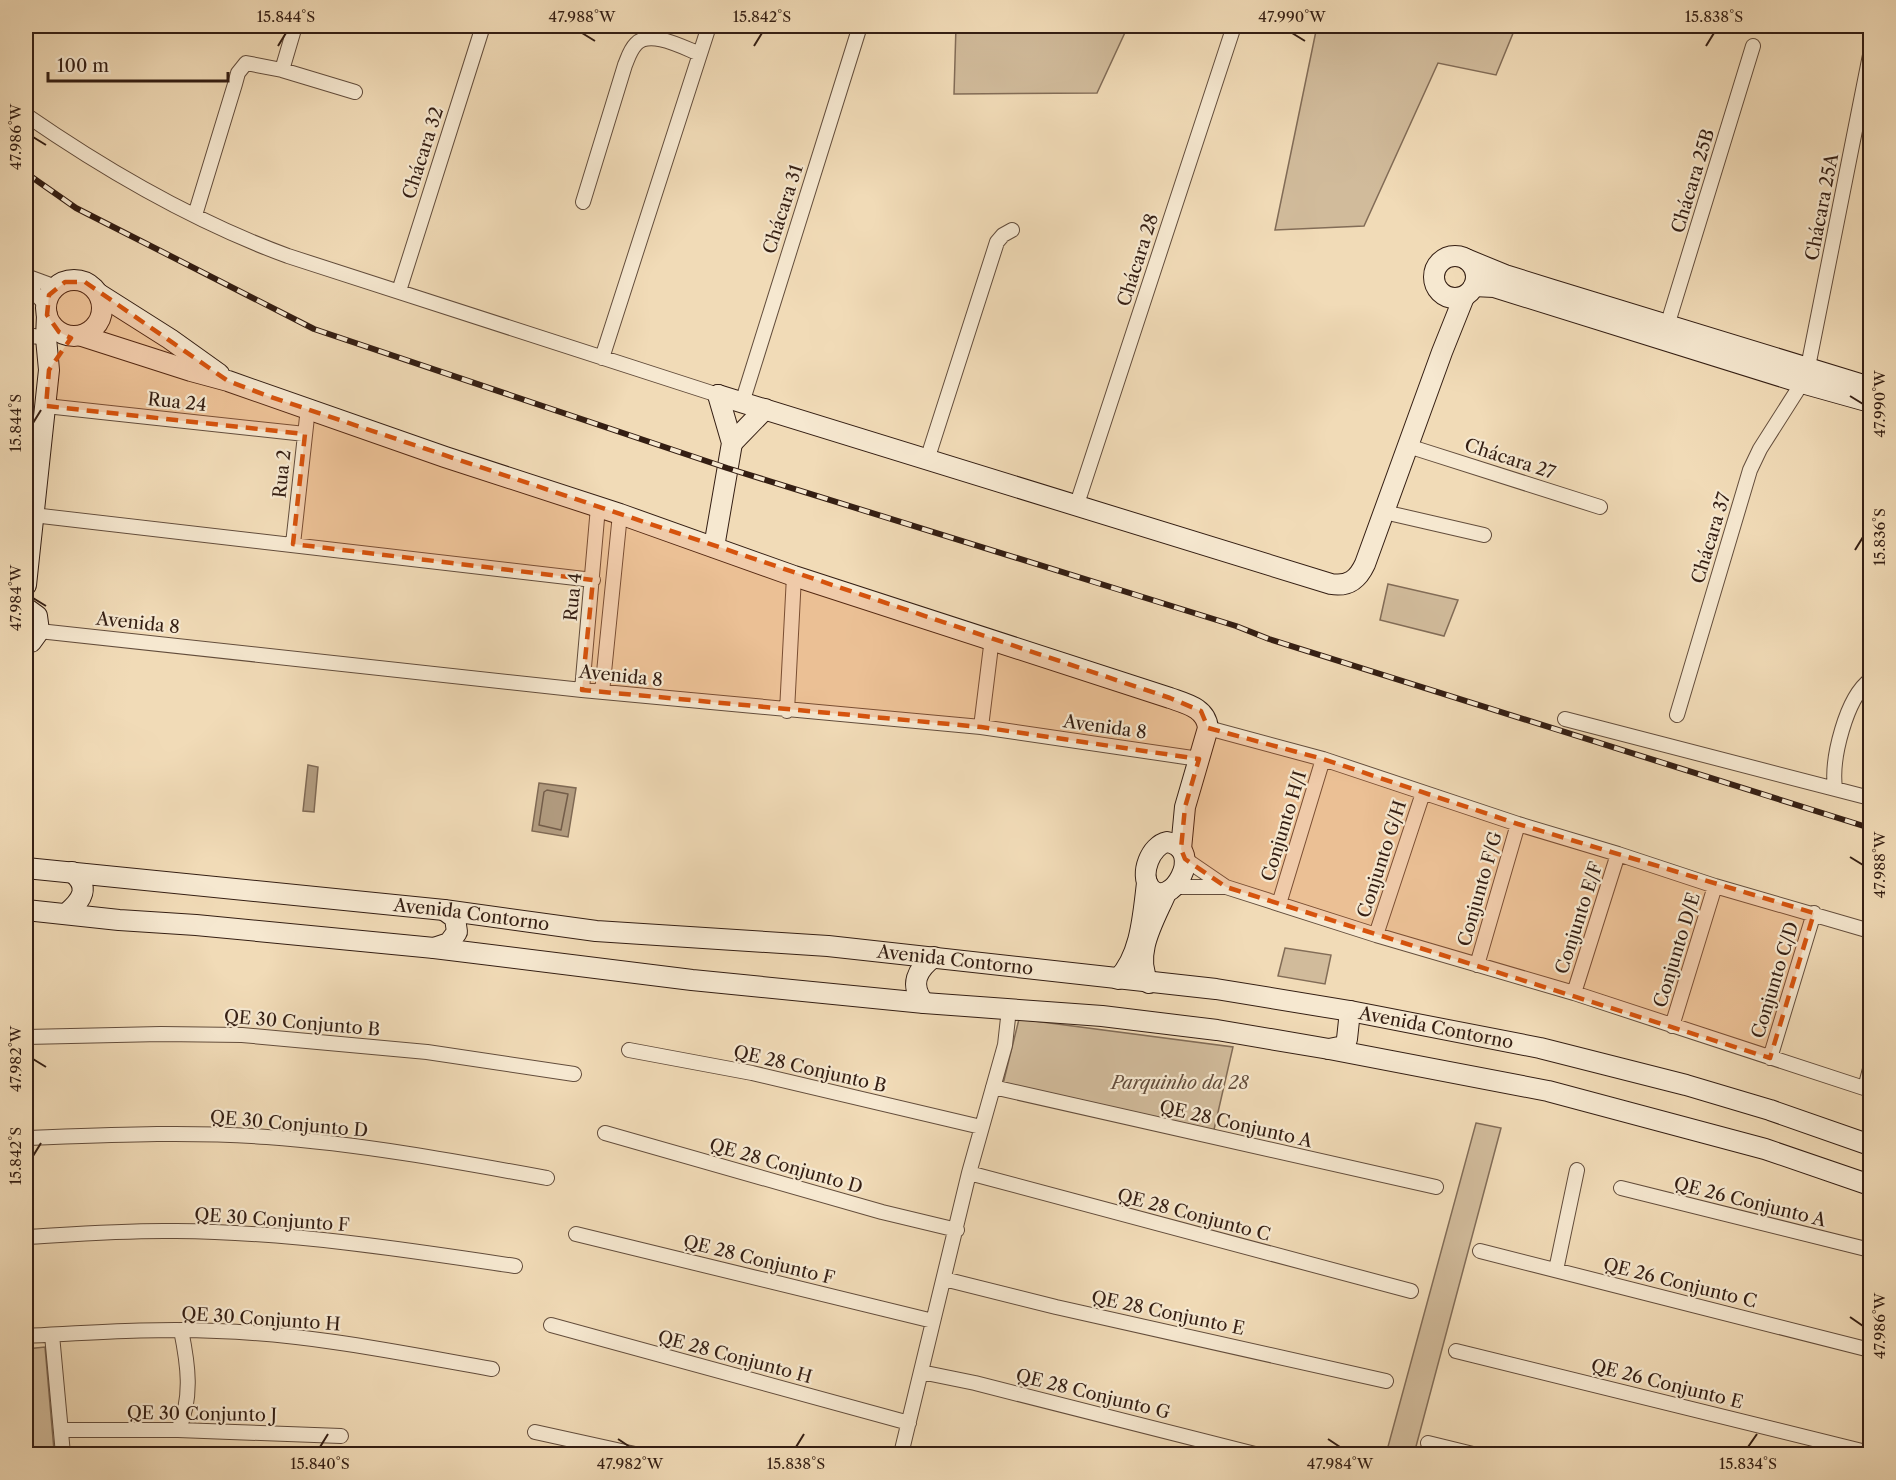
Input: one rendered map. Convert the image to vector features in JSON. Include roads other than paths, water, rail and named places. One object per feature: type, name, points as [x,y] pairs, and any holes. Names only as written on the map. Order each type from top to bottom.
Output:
[{"type":"street","points":[[282,70],[296,26]]},
{"type":"street","name":"Chácara 32","points":[[399,291],[483,26]]},
{"type":"street","points":[[602,358],[709,26]]},
{"type":"street","name":"Chácara 31","points":[[742,403],[860,26]]},
{"type":"street","name":"Chácara 28","points":[[1076,507],[1234,26]]},
{"type":"street","points":[[583,202],[625,65],[635,44],[649,38],[660,39],[700,54]]},
{"type":"street","name":"Chácara 25B","points":[[1667,326],[1753,46]]},
{"type":"street","name":"Chácara 25A","points":[[1805,375],[1870,55]]},
{"type":"street","points":[[195,216],[238,73],[246,63],[282,70],[355,92]]},
{"type":"street","points":[[26,115],[100,164],[195,216],[269,249],[742,403],[1337,585],[1352,582],[1360,575],[1442,352],[1476,276],[1473,266],[1466,259]]},
{"type":"street","points":[[927,460],[997,242],[1012,230]]},
{"type":"street","points":[[1442,352],[1444,321],[1433,279],[1435,268],[1439,263],[1455,255],[1505,275],[1667,326],[1805,375],[1870,402]]},
{"type":"street","points":[[26,276],[56,287]]},
{"type":"street","points":[[26,585],[49,370],[46,310],[50,295],[56,287],[75,280],[85,282],[99,294],[170,339],[228,381]]},
{"type":"street","points":[[26,284],[46,310],[51,325],[58,332],[228,381],[445,457],[620,514],[794,576],[992,638],[1182,702],[1201,711],[1208,720],[1208,728],[1185,807],[1181,874],[1170,890],[1147,937],[1144,950],[1145,975],[1149,982]]},
{"type":"street","points":[[1437,291],[1450,298],[1469,291],[1494,287],[1805,375],[1870,387]]},
{"type":"street","points":[[49,370],[66,345],[96,326],[101,317],[102,307],[99,294]]},
{"type":"street","points":[[26,340],[33,336],[46,338]]},
{"type":"street","name":"Chácara 37","points":[[1677,715],[1750,470],[1760,449],[1805,375]]},
{"type":"street","points":[[714,547],[732,443],[718,395]]},
{"type":"street","name":"Rua 24","points":[[46,406],[305,434]]},
{"type":"street","name":"Rua 2","points":[[293,544],[308,408]]},
{"type":"street","points":[[732,443],[765,409]]},
{"type":"street","name":"Chácara 27","points":[[1408,446],[1600,507]]},
{"type":"street","name":"Rua 4","points":[[582,690],[594,574],[598,507]]},
{"type":"street","points":[[1384,512],[1484,535]]},
{"type":"street","points":[[602,692],[620,514]]},
{"type":"street","points":[[33,515],[594,574],[614,571]]},
{"type":"street","points":[[787,711],[794,576]]},
{"type":"street","points":[[26,608],[37,616],[32,637]]},
{"type":"street","points":[[588,626],[608,627]]},
{"type":"street","name":"Avenida 8","points":[[32,637],[981,728],[1200,759]]},
{"type":"street","points":[[981,728],[992,638]]},
{"type":"street","points":[[1835,788],[1833,774],[1843,730],[1857,696],[1870,680]]},
{"type":"street","points":[[1565,719],[1870,798]]},
{"type":"street","points":[[1208,728],[1323,759],[1518,824],[1870,930]]},
{"type":"street","name":"Conjunto H/I","points":[[1279,904],[1323,759]]},
{"type":"street","name":"Conjunto G/H","points":[[1376,935],[1423,793]]},
{"type":"street","points":[[1118,979],[1132,959],[1141,922],[1148,862],[1185,807]]},
{"type":"street","name":"Conjunto F/G","points":[[1477,965],[1518,824]]},
{"type":"street","points":[[1160,843],[1173,843],[1183,854],[1226,887],[1376,935],[1574,993],[1868,1089],[1870,1069]]},
{"type":"street","name":"Conjunto E/F","points":[[1574,993],[1618,854]]},
{"type":"street","name":"Avenida Contorno","points":[[26,868],[444,910],[596,931],[828,946],[1216,989],[1350,1011],[1540,1048],[1686,1085],[1770,1110],[1870,1145]]},
{"type":"street","points":[[67,913],[81,900],[83,892],[82,884],[72,872]]},
{"type":"street","points":[[1147,883],[1155,892],[1226,887]]},
{"type":"street","name":"Conjunto D/E","points":[[1672,1026],[1715,885]]},
{"type":"street","name":"Avenida Contorno","points":[[26,910],[478,952],[692,980],[924,1003],[1102,1016],[1217,1030],[1548,1091],[1765,1149],[1870,1185]]},
{"type":"street","points":[[434,948],[449,943],[457,932],[455,918],[444,910]]},
{"type":"street","name":"Conjunto C/D","points":[[1770,1058],[1814,913]]},
{"type":"street","points":[[478,952],[470,941],[472,928],[476,923],[490,916]]},
{"type":"street","points":[[924,1003],[916,990],[915,982],[921,967],[934,957]]},
{"type":"street","points":[[901,1455],[969,1173],[1005,1045],[1009,1009]]},
{"type":"street","points":[[1329,1049],[1344,1046],[1350,1011]]},
{"type":"street","name":"QE 30 Conjunto B","points":[[26,1037],[242,1035],[427,1052],[574,1074]]},
{"type":"street","name":"QE 28 Conjunto B","points":[[629,1050],[752,1073],[981,1127]]},
{"type":"street","name":"QE 28 Conjunto A","points":[[993,1087],[1436,1187]]},
{"type":"street","name":"QE 28 Conjunto D","points":[[605,1133],[882,1212],[957,1230]]},
{"type":"street","name":"QE 30 Conjunto D","points":[[26,1138],[156,1134],[273,1137],[410,1154],[548,1178]]},
{"type":"street","points":[[1556,1270],[1577,1170]]},
{"type":"street","name":"QE 28 Conjunto C","points":[[969,1173],[1411,1291]]},
{"type":"street","name":"QE 26 Conjunto A","points":[[1621,1188],[1870,1250]]},
{"type":"street","name":"QE 30 Conjunto F","points":[[26,1237],[111,1231],[177,1231],[271,1236],[363,1245],[515,1266]]},
{"type":"street","name":"QE 28 Conjunto F","points":[[576,1234],[933,1321]]},
{"type":"street","name":"QE 26 Conjunto C","points":[[1480,1251],[1870,1350]]},
{"type":"street","name":"QE 28 Conjunto E","points":[[944,1279],[1056,1307],[1386,1381]]},
{"type":"street","name":"QE 28 Conjunto H","points":[[551,1325],[909,1423]]},
{"type":"street","points":[[178,1430],[186,1411],[188,1390],[188,1362],[181,1330]]},
{"type":"street","name":"QE 30 Conjunto H","points":[[26,1336],[109,1331],[218,1331],[348,1344],[492,1369]]},
{"type":"street","points":[[52,1335],[62,1430],[62,1454]]},
{"type":"street","name":"QE 26 Conjunto E","points":[[1456,1351],[1870,1453]]},
{"type":"street","name":"QE 28 Conjunto G","points":[[921,1372],[975,1383],[1255,1455]]},
{"type":"street","name":"QE 30 Conjunto J","points":[[62,1430],[178,1430],[341,1436]]},
{"type":"street","points":[[535,1432],[635,1455]]},
{"type":"street","points":[[1428,1443],[1473,1455]]},
{"type":"water","points":[[308,765],[318,767],[314,812],[303,811]]},
{"type":"water","points":[[539,783],[576,788],[568,837],[532,831]]},
{"type":"railway","points":[[26,173],[76,208],[314,329],[727,468],[1236,626],[1269,639],[1870,828]]},
{"type":"park label","name":"Parquinho da 28","points":[[1180,1083]]}]
